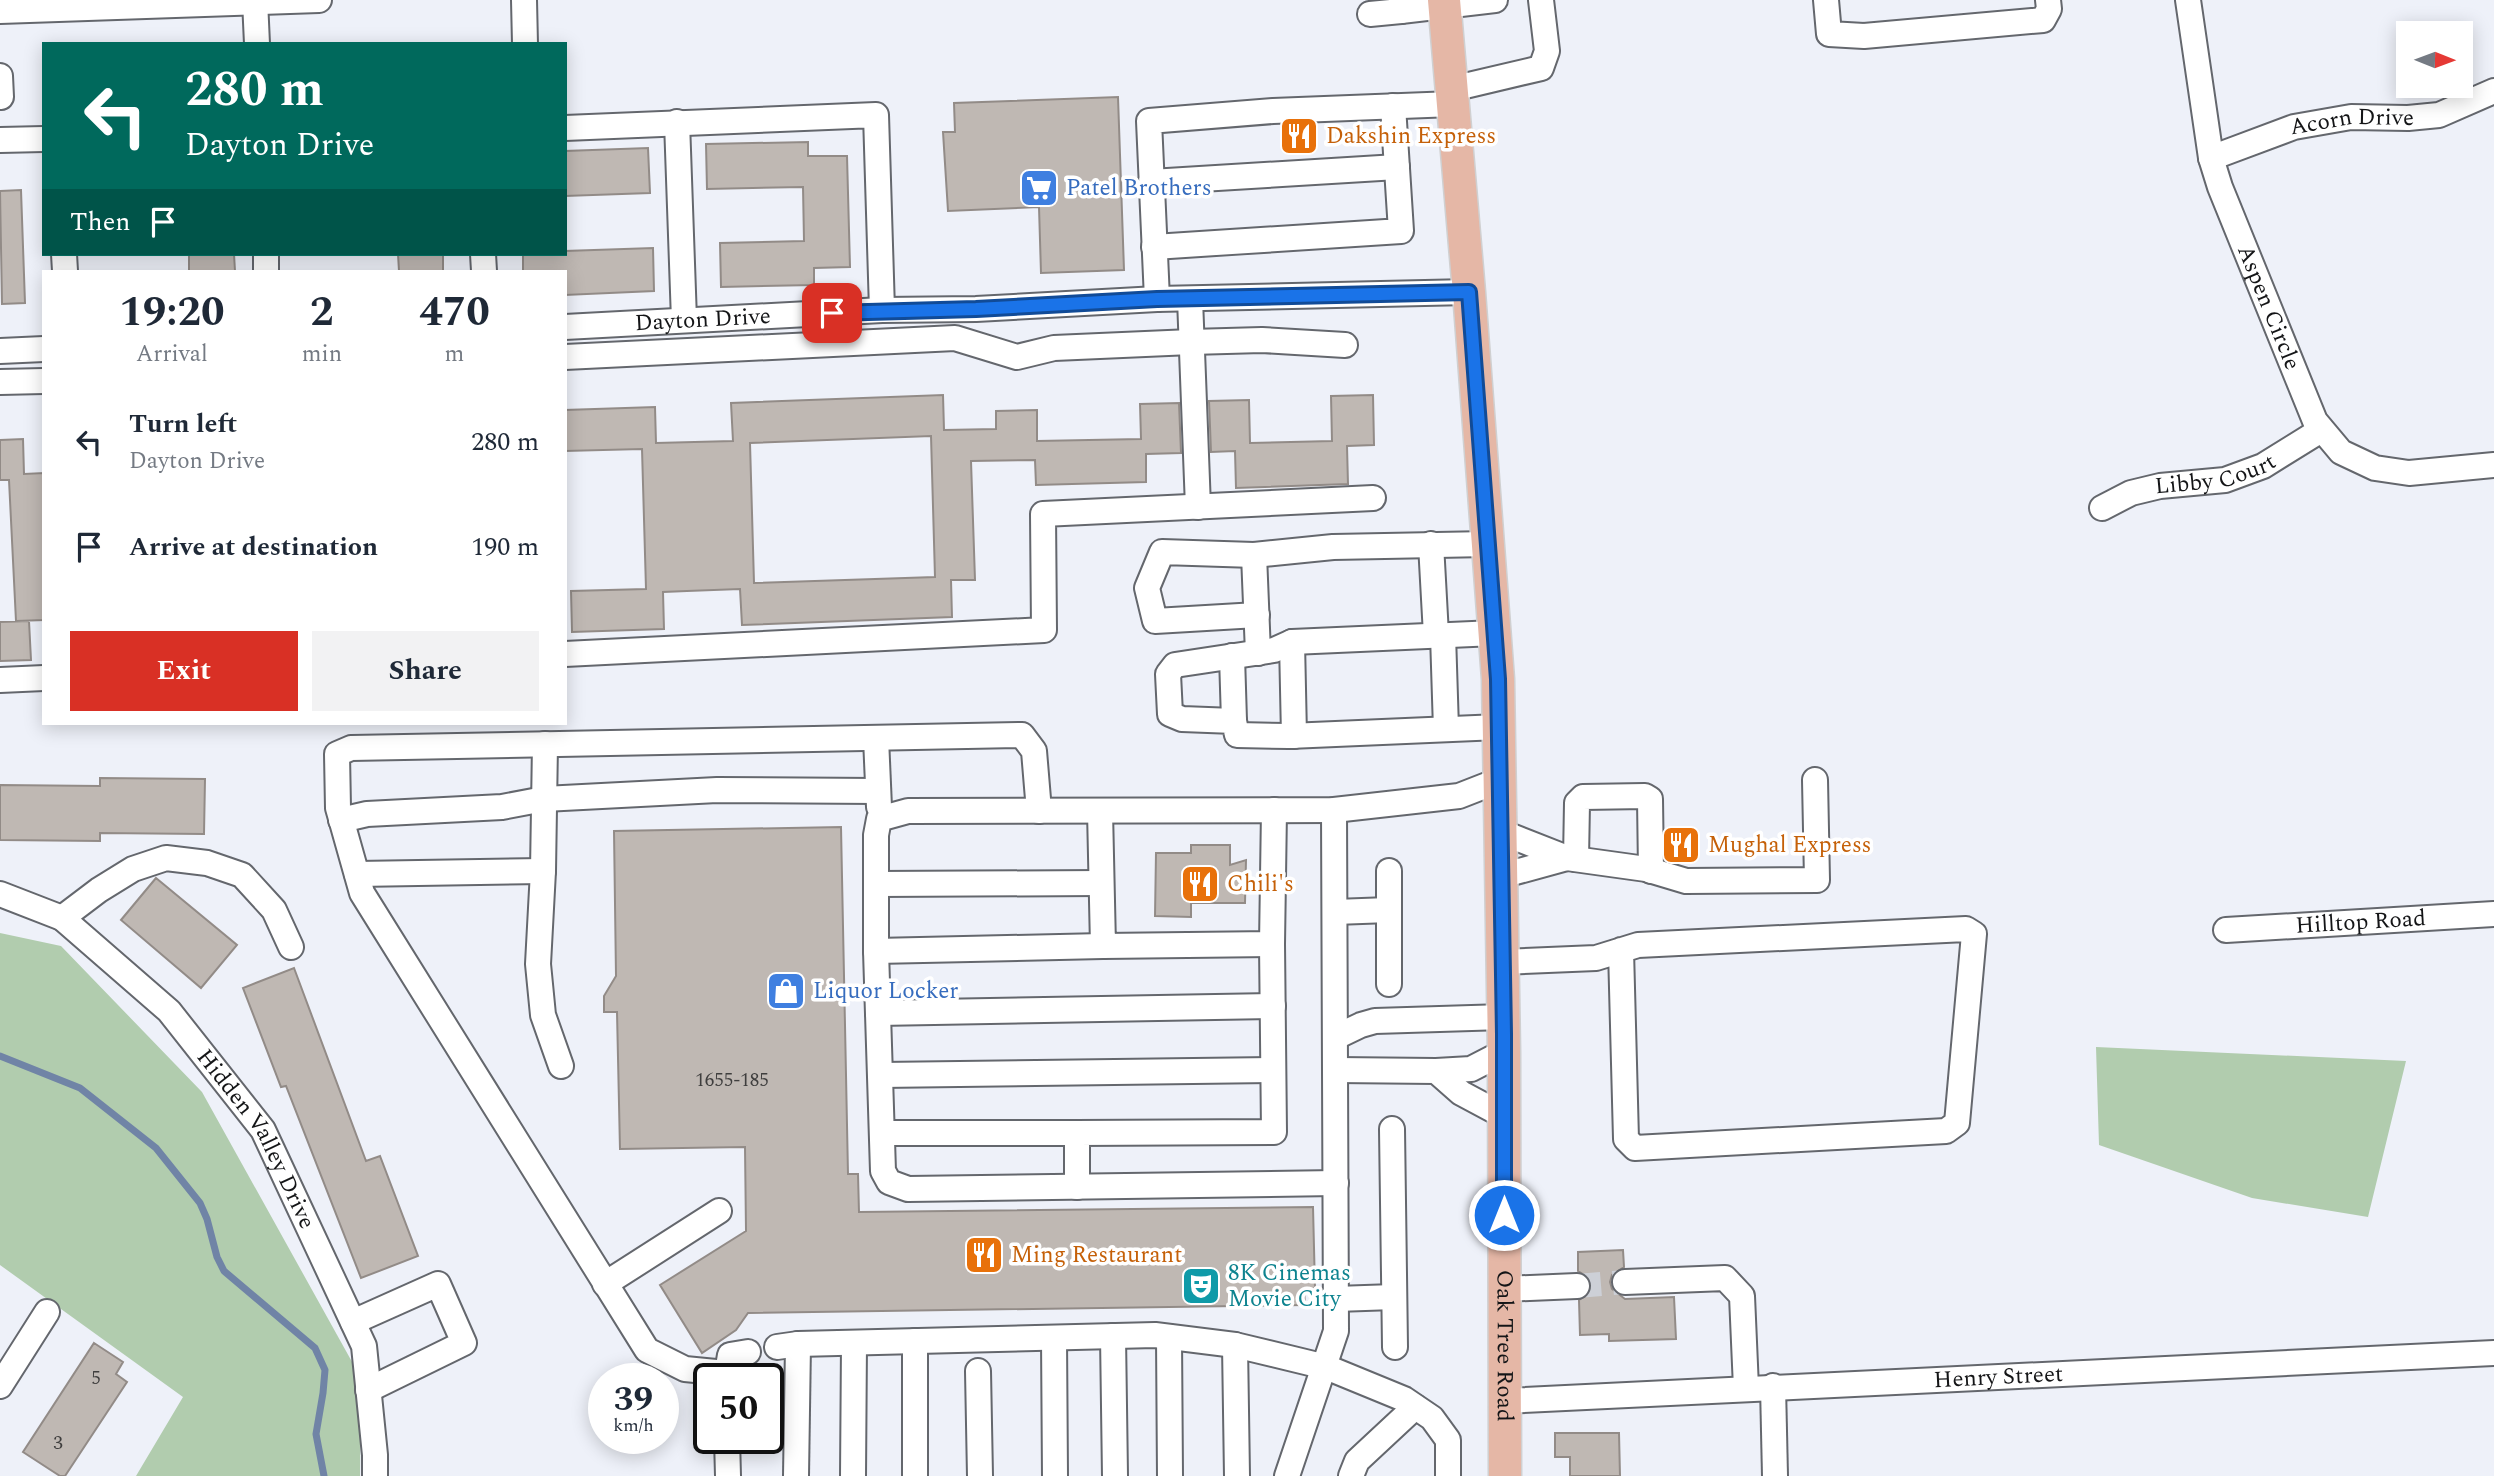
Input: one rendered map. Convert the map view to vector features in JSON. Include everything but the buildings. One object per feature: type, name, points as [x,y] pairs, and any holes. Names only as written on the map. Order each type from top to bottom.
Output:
[{"type":"main road","name":"Oak Tree Road","points":[[1445,4],[1495,633],[1499,727],[1504,1017],[1505,1476]]},
{"type":"street","points":[[0,11],[319,0]]},
{"type":"street","points":[[524,0],[525,42]]},
{"type":"street","points":[[1370,14],[1401,5],[1495,0]]},
{"type":"street","points":[[1157,299],[1149,121],[1273,111],[1393,106],[1453,96],[1541,68],[1547,51],[1541,0]]},
{"type":"street","points":[[1826,0],[1829,34],[1864,36],[2043,20],[2049,9],[2048,0]]},
{"type":"street","name":"Aspen Circle","points":[[2188,0],[2211,158],[2220,187],[2315,421],[2341,452],[2375,468],[2409,473],[2494,465]]},
{"type":"street","points":[[255,2],[257,42]]},
{"type":"street","name":"Acorn Drive","points":[[2211,158],[2294,127],[2351,117],[2408,118],[2439,115],[2494,91]]},
{"type":"street","points":[[1154,247],[1401,231],[1393,106]]},
{"type":"street","points":[[567,128],[876,115],[882,310]]},
{"type":"street","points":[[677,122],[684,320]]},
{"type":"street","points":[[0,140],[42,139]]},
{"type":"street","points":[[1151,182],[1397,167]]},
{"type":"street","name":"Dayton Drive","points":[[567,327],[1157,299],[1469,292]]},
{"type":"street","points":[[1190,299],[1198,507]]},
{"type":"street","points":[[567,357],[955,338],[1017,357],[1054,348],[1191,342],[1262,340],[1345,345]]},
{"type":"street","points":[[0,351],[42,349]]},
{"type":"street","points":[[0,382],[42,381]]},
{"type":"street","name":"Libby Court","points":[[2102,508],[2131,493],[2160,486],[2225,480],[2263,466],[2322,430]]},
{"type":"street","points":[[567,654],[1044,630],[1043,513],[1373,498]]},
{"type":"street","points":[[1430,544],[1446,729]]},
{"type":"street","points":[[1256,615],[1155,621],[1147,589],[1162,552],[1254,555],[1333,547],[1488,544]]},
{"type":"street","points":[[1254,555],[1258,653]]},
{"type":"street","points":[[1234,721],[1182,719],[1170,714],[1168,674],[1175,665],[1274,650],[1292,642],[1495,633]]},
{"type":"street","points":[[1292,642],[1294,736]]},
{"type":"street","points":[[1232,656],[1234,721],[1237,735],[1294,736],[1499,727]]},
{"type":"street","points":[[0,680],[42,678]]},
{"type":"street","points":[[693,1370],[647,1350],[362,893],[338,808],[337,754],[351,748],[1022,736],[1034,751],[1039,811]]},
{"type":"street","points":[[876,738],[879,819],[876,835],[876,951],[883,1171],[890,1182],[908,1189],[1336,1183]]},
{"type":"street","points":[[545,744],[538,964],[542,1015],[561,1066]]},
{"type":"street","points":[[879,819],[908,811],[1334,810],[1459,796],[1500,780]]},
{"type":"street","points":[[1501,832],[1571,858],[1651,870],[1686,881],[1817,880],[1815,780]]},
{"type":"street","points":[[341,820],[367,814],[502,807],[544,799],[717,790],[878,791]]},
{"type":"street","points":[[1571,858],[1577,803],[1583,797],[1645,796],[1650,799],[1651,870]]},
{"type":"street","points":[[882,1133],[1275,1132],[1272,944],[1274,810]]},
{"type":"street","points":[[1287,1476],[1336,1331],[1334,810]]},
{"type":"street","points":[[1100,811],[1103,946]]},
{"type":"street","points":[[62,918],[133,869],[166,858],[207,863],[242,875],[274,910],[291,947]]},
{"type":"street","points":[[1502,876],[1571,858]]},
{"type":"street","points":[[357,874],[543,871]]},
{"type":"street","points":[[1389,871],[1389,984]]},
{"type":"street","points":[[877,884],[1101,883]]},
{"type":"street","name":"Hidden Valley Drive","points":[[0,894],[62,918],[169,1011],[263,1130],[364,1346],[375,1476]]},
{"type":"street","points":[[1335,912],[1389,909]]},
{"type":"street","name":"Hilltop Road","points":[[2226,930],[2494,914]]},
{"type":"street","points":[[1503,962],[1596,958],[1621,950],[1638,945],[1966,929],[1974,934],[1957,1123],[1946,1131],[1635,1148],[1626,1139],[1621,950]]},
{"type":"street","points":[[876,951],[1272,944]]},
{"type":"street","points":[[1336,1001],[1353,1014],[1375,1021]]},
{"type":"street","points":[[878,1013],[1273,1006]]},
{"type":"street","points":[[1336,1037],[1375,1021],[1504,1017]]},
{"type":"street","points":[[1336,1070],[1471,1069],[1504,1052]]},
{"type":"street","points":[[881,1075],[1273,1070]]},
{"type":"street","points":[[1436,1071],[1461,1093],[1504,1116]]},
{"type":"street","points":[[1392,1129],[1395,1347]]},
{"type":"street","points":[[1077,1133],[1077,1187]]},
{"type":"street","points":[[605,1284],[719,1211]]},
{"type":"street","points":[[1625,1282],[1725,1278],[1742,1296],[1746,1388]]},
{"type":"street","points":[[353,1322],[438,1284],[464,1343],[369,1390]]},
{"type":"street","points":[[1504,1289],[1577,1286]]},
{"type":"street","points":[[1336,1299],[1394,1297]]},
{"type":"street","points":[[0,1386],[47,1312]]},
{"type":"street","points":[[1113,1336],[1115,1476]]},
{"type":"street","points":[[796,1476],[788,1346],[1113,1336],[1169,1337],[1235,1345],[1326,1367],[1404,1399],[1432,1418],[1448,1440],[1448,1476]]},
{"type":"street","points":[[1169,1337],[1170,1476]]},
{"type":"street","points":[[1054,1338],[1055,1476]]},
{"type":"street","points":[[915,1341],[915,1476]]},
{"type":"street","points":[[853,1476],[854,1343]]},
{"type":"street","points":[[1235,1345],[1237,1476]]},
{"type":"street","points":[[728,1363],[730,1355],[748,1352]]},
{"type":"street","name":"Henry Street","points":[[1504,1401],[2494,1353]]},
{"type":"street","points":[[978,1371],[980,1476]]},
{"type":"street","points":[[1773,1386],[1775,1476]]},
{"type":"street","points":[[1351,1476],[1357,1461],[1415,1407]]},
{"type":"street","points":[[727,1454],[728,1476]]},
{"type":"green space","points":[[0,933],[61,946],[202,1092],[361,1378],[360,1476],[136,1476],[183,1397],[0,1265]]},
{"type":"green space","points":[[2096,1047],[2406,1061],[2368,1217],[2252,1198],[2099,1145]]},
{"type":"waterway","points":[[0,1056],[80,1088],[156,1148],[200,1203],[224,1271],[315,1348],[325,1370],[316,1434],[324,1476]]},
{"type":"tunnel","points":[[1577,1286],[1625,1282]]},
{"type":"place","name":"Dakshin Express","points":[[1299,136]]},
{"type":"place","name":"Patel Brothers","points":[[1039,188]]},
{"type":"place","name":"Mughal Express","points":[[1681,845]]},
{"type":"place","name":"Chili's","points":[[1200,884]]},
{"type":"place","name":"Liquor Locker","points":[[786,991]]},
{"type":"place","name":"Ming Restaurant","points":[[984,1255]]},
{"type":"place","name":"8K Cinemas Movie City","points":[[1201,1286]]},
{"type":"route","points":[[832,313],[976,309],[1157,299],[1469,292],[1498,679],[1504,1215]]}]
